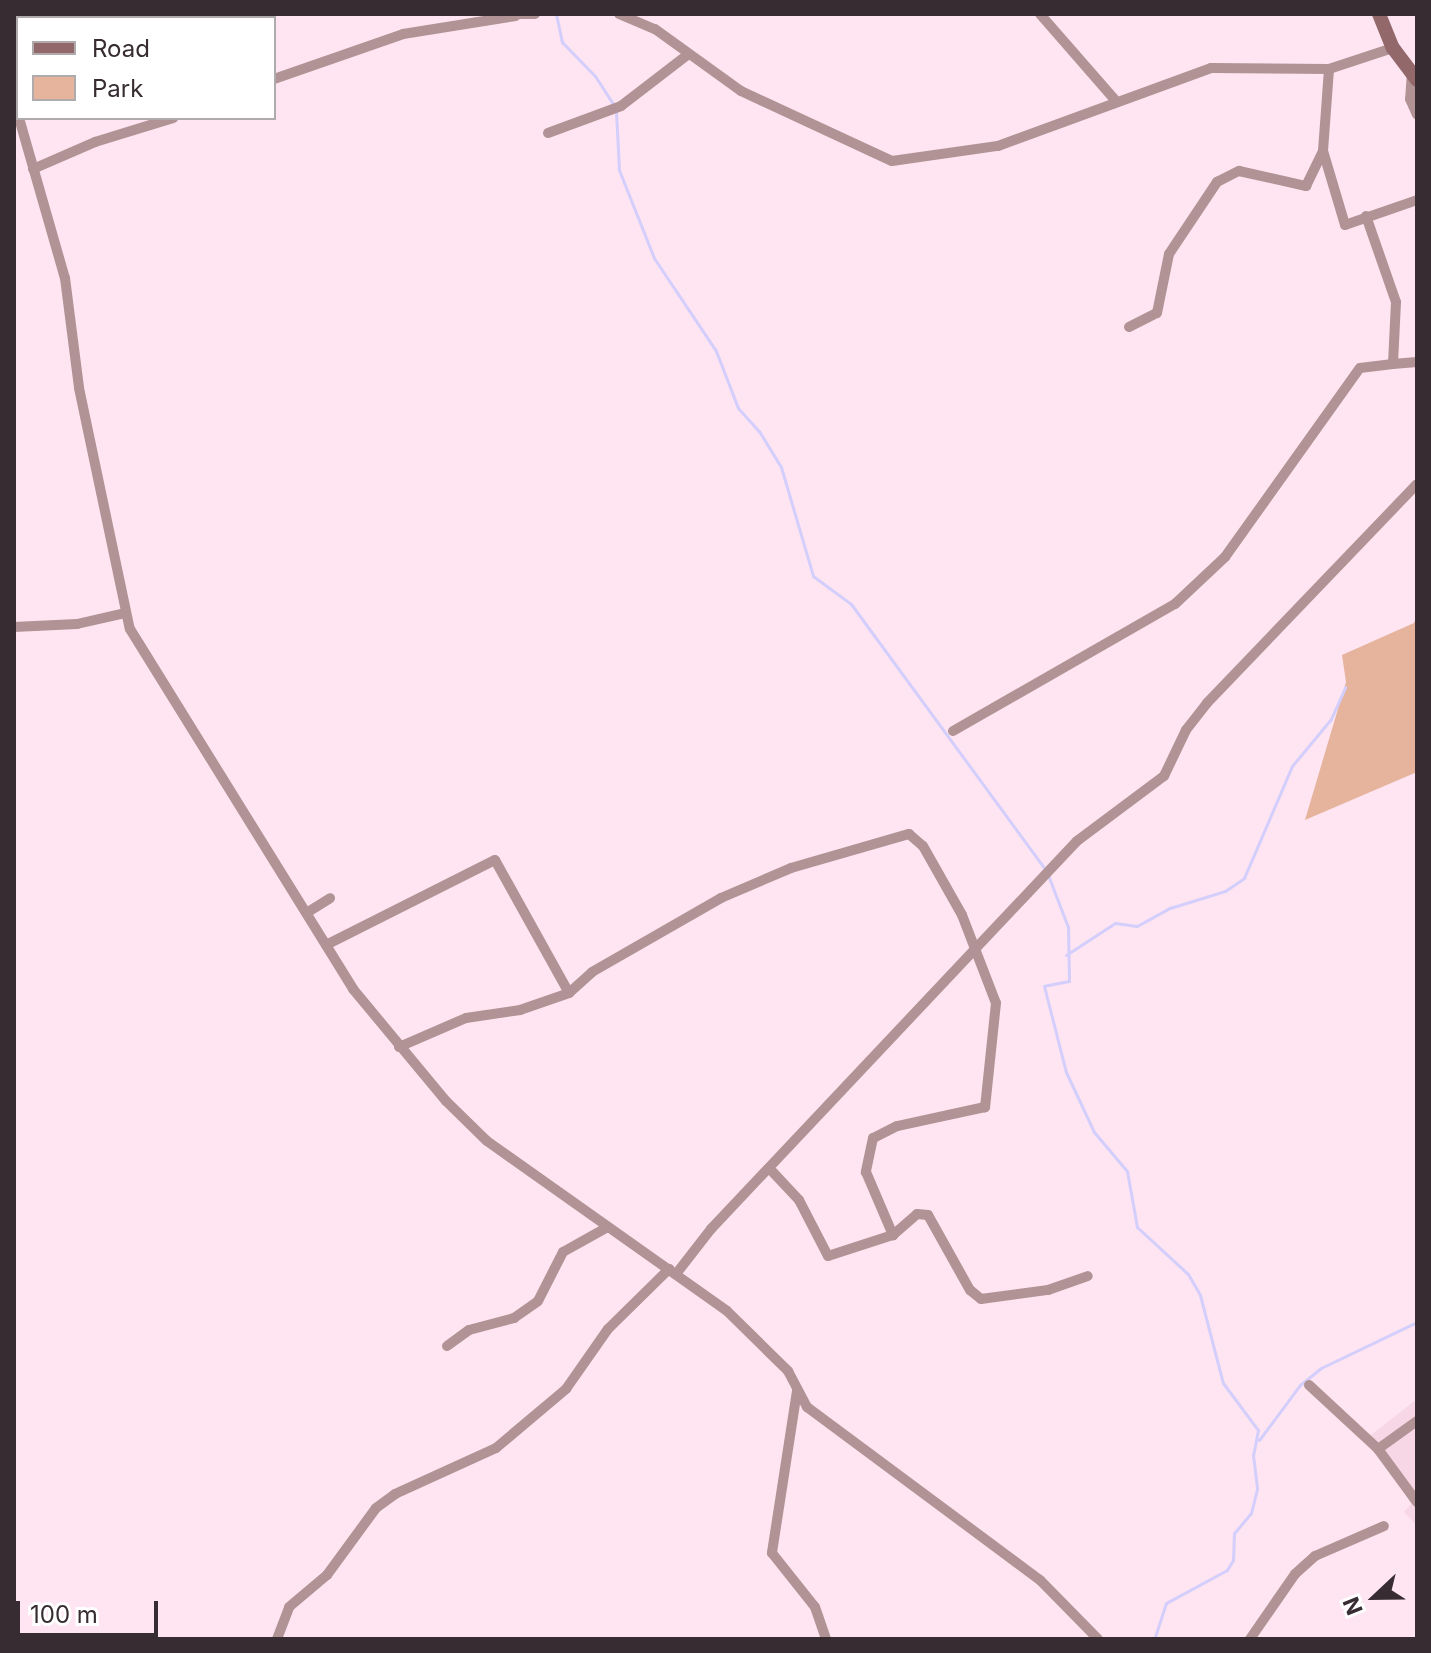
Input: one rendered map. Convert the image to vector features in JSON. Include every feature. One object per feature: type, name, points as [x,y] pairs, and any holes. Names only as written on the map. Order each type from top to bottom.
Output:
[{"type":"main road","points":[[1379,14],[1393,48],[1415,74]]},
{"type":"street","points":[[276,78],[403,34],[535,14]]},
{"type":"street","points":[[619,14],[646,24],[686,56],[775,109],[892,161],[998,146],[1115,100],[1211,68],[1329,69],[1393,48]]},
{"type":"street","points":[[1040,14],[1115,100]]},
{"type":"street","points":[[548,133],[616,108],[686,56]]},
{"type":"street","points":[[1329,69],[1323,151],[1345,225],[1417,200]]},
{"type":"street","points":[[1415,74],[1410,99],[1417,115]]},
{"type":"street","points":[[20,120],[65,278],[79,388],[113,534],[125,613],[237,808],[308,912],[326,945],[399,1047],[487,1141],[606,1228],[673,1272],[773,1354],[797,1391],[846,1440],[876,1453],[1040,1580],[1098,1639]]},
{"type":"street","points":[[33,169],[95,142],[157,121]]},
{"type":"street","points":[[1129,327],[1157,313],[1169,254],[1217,182],[1239,171],[1306,186],[1323,151]]},
{"type":"street","points":[[1366,216],[1396,302],[1393,364]]},
{"type":"street","points":[[953,731],[1175,604],[1225,557],[1360,368],[1417,362]]},
{"type":"street","points":[[277,1639],[289,1607],[327,1575],[376,1508],[395,1494],[496,1448],[566,1389],[608,1329],[673,1272],[976,954],[1077,841],[1164,776],[1186,730],[1207,703],[1417,484]]},
{"type":"street","points":[[14,627],[77,624],[125,613]]},
{"type":"street","points":[[399,1047],[466,1018],[520,1010],[569,993],[602,966],[721,898],[791,868],[909,834],[923,846],[953,898],[996,1003],[985,1107],[897,1126],[873,1138],[866,1172],[893,1235]]},
{"type":"street","points":[[326,945],[495,860],[569,993]]},
{"type":"street","points":[[308,912],[330,898]]},
{"type":"street","points":[[769,1168],[799,1200],[828,1256],[893,1235],[917,1214],[928,1215],[970,1290],[981,1299],[1048,1290],[1088,1276]]},
{"type":"street","points":[[447,1346],[469,1330],[514,1318],[538,1301],[563,1252],[606,1228]]},
{"type":"street","points":[[1309,1385],[1378,1449],[1417,1502]]},
{"type":"street","points":[[797,1391],[772,1553],[815,1607],[826,1639]]},
{"type":"street","points":[[1378,1449],[1417,1421]]},
{"type":"street","points":[[1250,1639],[1295,1574],[1315,1556],[1384,1526]]},
{"type":"shaded area","points":[[1417,1399],[1417,1526],[1404,1512],[1411,1504],[1371,1435]]},
{"type":"green space","points":[[1417,615],[1417,772],[1305,820],[1346,682],[1342,655],[1414,623]]},
{"type":"waterway","points":[[556,14],[562,42],[595,76],[614,105]]},
{"type":"waterway","points":[[616,112],[619,170],[654,258],[716,351],[738,408],[759,431],[781,467],[813,576],[851,604],[1045,869]]},
{"type":"waterway","points":[[1066,955],[1115,923],[1137,926],[1170,908],[1225,891],[1244,878],[1292,766],[1331,719],[1345,687]]},
{"type":"waterway","points":[[1048,875],[1068,927],[1069,981],[1044,986],[1066,1072],[1094,1132],[1127,1171],[1137,1227],[1188,1274],[1200,1295],[1223,1383],[1258,1430],[1253,1455],[1257,1489],[1251,1513],[1234,1533],[1233,1560],[1227,1570],[1166,1603],[1154,1639]]},
{"type":"waterway","points":[[1259,1440],[1300,1385],[1321,1368],[1417,1322]]}]
